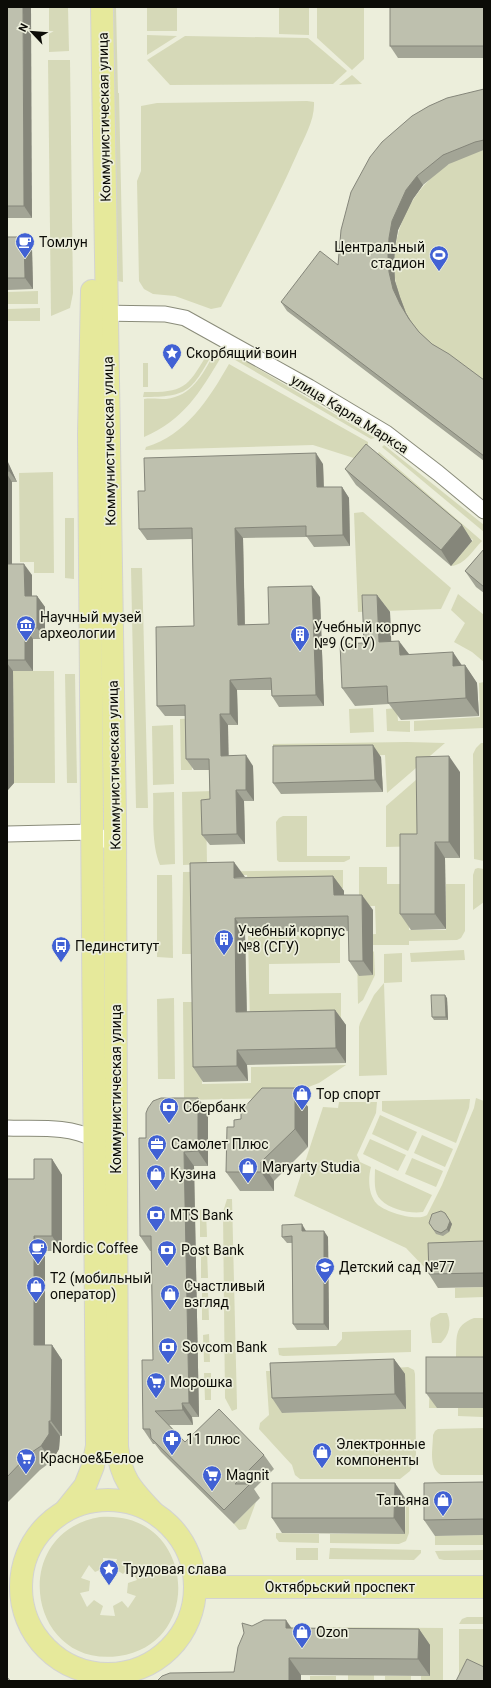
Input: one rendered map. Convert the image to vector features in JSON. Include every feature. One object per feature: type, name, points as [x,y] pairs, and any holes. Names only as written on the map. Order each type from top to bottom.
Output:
[{"type":"main road","name":"Коммунистическая улица","points":[[90,7],[115,846],[117,1447],[119,1462],[124,1477],[134,1492],[152,1511]]},
{"type":"main road","name":"Коммунистическая улица","points":[[65,1511],[85,1486],[93,1466],[97,1446],[89,442],[99,313],[102,7]]},
{"type":"main road","points":[[108,1499],[131,1503],[152,1511],[170,1525],[184,1543],[190,1557],[196,1587],[194,1602],[184,1630],[166,1653],[154,1661],[140,1668],[111,1677],[80,1669],[66,1663],[48,1649],[33,1631],[22,1602],[14,1587],[22,1572],[26,1557],[33,1543],[47,1525],[65,1511],[78,1504],[108,1499]]},
{"type":"main road","name":"Октябрьский проспект","points":[[196,1587],[484,1587]]},
{"type":"street","name":"улица Карла Маркса","points":[[99,313],[176,316],[185,318],[309,387],[386,433],[484,511]]},
{"type":"street","points":[[7,834],[93,832],[115,846]]},
{"type":"street","points":[[7,1128],[62,1129],[75,1131],[94,1139]]},
{"type":"green space","points":[[49,7],[68,7],[69,51],[49,52]]},
{"type":"green space","points":[[113,7],[116,7],[123,282],[117,281],[113,94],[115,93]]},
{"type":"green space","points":[[147,7],[177,7],[177,31],[147,31]]},
{"type":"green space","points":[[279,7],[309,8],[309,35],[279,34]]},
{"type":"green space","points":[[317,7],[364,7],[364,59],[352,70],[317,38]]},
{"type":"green space","points":[[147,35],[177,36],[147,55]]},
{"type":"green space","points":[[185,36],[308,38],[347,71],[333,84],[170,85],[147,60]]},
{"type":"green space","points":[[48,60],[70,60],[73,293],[70,308],[51,316]]},
{"type":"green space","points":[[352,75],[362,84],[339,85]]},
{"type":"green space","points":[[314,102],[313,115],[308,129],[270,212],[221,307],[211,309],[175,296],[153,294],[144,289],[139,281],[137,181],[141,171],[141,106],[157,103]]},
{"type":"green space","name":"Центральный стадион","points":[[484,150],[484,385],[438,352],[414,327],[403,307],[396,286],[394,264],[396,242],[402,221],[412,201],[426,183],[452,162],[468,154]]},
{"type":"green space","points":[[38,291],[38,304],[7,304],[7,292]]},
{"type":"green space","points":[[40,308],[40,321],[7,321],[7,309]]},
{"type":"green space","points":[[209,351],[213,353],[199,376],[187,389],[180,393],[170,395],[143,397],[144,392],[169,391],[184,385],[196,372]]},
{"type":"green space","points":[[214,354],[221,357],[198,394],[180,414],[170,422],[144,437],[144,399],[166,399],[183,394],[200,377]]},
{"type":"green space","points":[[231,354],[375,438],[371,439],[230,357]]},
{"type":"green space","points":[[143,363],[148,363],[148,387],[143,387]]},
{"type":"green space","points":[[229,364],[368,442],[368,448],[357,459],[313,445],[145,450],[146,447],[173,434],[185,425],[213,390]]},
{"type":"green space","points":[[384,445],[484,525],[484,532],[382,447]]},
{"type":"green space","points":[[379,452],[482,541],[465,560],[451,566],[473,540],[377,460],[372,459]]},
{"type":"green space","points":[[53,472],[54,573],[34,573],[34,562],[20,562],[19,473]]},
{"type":"green space","points":[[363,512],[451,588],[441,609],[358,612],[354,513]]},
{"type":"green space","points":[[65,518],[74,518],[74,579],[65,578]]},
{"type":"green space","points":[[131,568],[142,568],[148,808],[136,808]]},
{"type":"green space","points":[[458,594],[484,615],[484,662],[472,652],[454,642],[465,623],[451,610]]},
{"type":"green space","points":[[13,671],[54,671],[55,783],[14,783]]},
{"type":"green space","points":[[65,674],[75,674],[77,783],[67,783]]},
{"type":"green space","points":[[484,682],[484,728],[414,731],[414,721],[480,717],[479,683]]},
{"type":"green space","points":[[373,708],[374,732],[350,733],[349,709]]},
{"type":"green space","points":[[397,708],[398,721],[410,721],[410,732],[387,731],[386,709]]},
{"type":"green space","points":[[198,718],[191,731],[192,770],[181,770],[180,719]]},
{"type":"green space","points":[[173,725],[174,784],[153,785],[152,726]]},
{"type":"green space","points":[[407,742],[445,743],[387,793],[385,755],[274,757],[273,744]]},
{"type":"green space","points":[[481,743],[484,743],[484,861],[474,859],[473,754]]},
{"type":"green space","points":[[424,773],[424,846],[386,847],[386,806]]},
{"type":"green space","points":[[213,791],[214,807],[206,807],[207,864],[183,865],[182,792]]},
{"type":"green space","points":[[174,792],[175,864],[160,865],[154,839],[153,793]]},
{"type":"green space","points":[[283,816],[307,816],[307,856],[350,856],[350,859],[344,862],[279,862],[277,860],[276,822]]},
{"type":"green space","points":[[359,867],[387,867],[387,884],[408,884],[409,930],[446,930],[446,884],[465,884],[465,931],[461,938],[457,940],[409,941],[409,945],[359,945],[360,935],[376,934],[375,906],[359,906]]},
{"type":"green space","points":[[475,869],[484,869],[484,902],[473,910],[473,875]]},
{"type":"green space","points":[[343,870],[343,888],[248,890],[247,875],[198,876],[199,954],[182,954],[183,872]]},
{"type":"green space","points":[[157,875],[172,875],[173,958],[157,957]]},
{"type":"green space","points":[[340,935],[340,963],[269,964],[269,994],[341,993],[341,1022],[250,1024],[248,936]]},
{"type":"green space","points":[[464,950],[465,960],[411,962],[410,953]]},
{"type":"green space","points":[[373,951],[375,975],[363,1000],[358,1004],[357,953]]},
{"type":"green space","points":[[402,953],[402,982],[384,983],[384,954]]},
{"type":"green space","points":[[384,983],[387,1075],[359,1076],[360,1023],[374,995]]},
{"type":"green space","points":[[174,998],[175,1079],[158,1079],[157,999]]},
{"type":"green space","points":[[183,1002],[200,1002],[202,1084],[251,1083],[251,1067],[346,1065],[319,1083],[280,1098],[184,1100]]},
{"type":"green space","points":[[476,1098],[484,1101],[484,1255],[438,1256],[438,1288],[427,1270],[406,1248],[294,1196],[323,1107],[338,1108],[339,1102],[377,1102],[376,1113],[357,1155],[360,1162],[371,1167],[369,1181],[372,1196],[377,1204],[394,1213],[409,1217],[423,1217],[427,1215],[442,1185],[474,1108]]},
{"type":"green space","points":[[470,1099],[469,1108],[456,1143],[382,1111],[382,1101]]},
{"type":"green space","points":[[380,1115],[417,1132],[408,1151],[372,1134]]},
{"type":"green space","points":[[422,1135],[453,1149],[445,1167],[414,1153]]},
{"type":"green space","points":[[370,1139],[406,1155],[398,1171],[363,1154]]},
{"type":"green space","points":[[412,1158],[443,1171],[436,1187],[405,1174]]},
{"type":"green space","points":[[375,1169],[432,1195],[423,1212],[396,1209],[381,1200],[378,1197],[376,1190]]},
{"type":"green space","points":[[227,1199],[232,1199],[237,1406],[237,1409],[232,1411],[225,1398],[223,1212]]},
{"type":"green space","points":[[200,1210],[206,1210],[207,1237],[200,1237]]},
{"type":"green space","points":[[207,1250],[208,1278],[201,1278],[201,1251]]},
{"type":"green space","points":[[484,1287],[484,1297],[455,1298],[455,1288]]},
{"type":"green space","points":[[202,1293],[208,1293],[209,1320],[202,1320]]},
{"type":"green space","points":[[440,1313],[447,1313],[449,1317],[449,1329],[441,1343],[432,1343],[430,1324],[431,1318]]},
{"type":"green space","points":[[474,1318],[484,1318],[484,1373],[437,1373],[437,1408],[429,1408],[430,1369],[439,1358],[456,1357],[459,1329],[467,1321]]},
{"type":"green space","points":[[411,1330],[411,1352],[279,1355],[278,1348],[336,1346],[342,1339],[342,1332]]},
{"type":"green space","points":[[209,1334],[210,1362],[204,1362],[203,1335]]},
{"type":"green space","points":[[408,1367],[414,1370],[415,1374],[416,1455],[410,1471],[400,1479],[300,1479],[295,1475],[292,1465],[259,1429],[260,1423],[269,1415],[266,1371],[281,1371],[283,1413],[406,1409],[405,1375],[395,1368]]},
{"type":"green space","points":[[204,1373],[211,1373],[211,1400],[205,1400]]},
{"type":"green space","points":[[458,1408],[483,1408],[483,1417],[458,1416]]},
{"type":"green space","points":[[484,1428],[484,1475],[441,1475],[437,1472],[434,1468],[432,1457],[433,1435],[435,1431],[438,1429]]},
{"type":"green space","points":[[406,1499],[409,1499],[409,1533],[406,1541],[399,1544],[330,1543],[330,1534],[405,1534]]},
{"type":"green space","points":[[256,1502],[246,1529],[239,1530],[234,1524]]},
{"type":"green space","points":[[100,1517],[131,1520],[155,1534],[171,1554],[178,1579],[176,1605],[166,1628],[147,1646],[119,1656],[88,1654],[65,1642],[48,1622],[40,1597],[41,1571],[51,1547],[70,1528]],"holes":[[[103,1558],[117,1559],[114,1568],[123,1574],[130,1567],[137,1580],[128,1583],[127,1593],[136,1596],[128,1608],[122,1601],[113,1606],[115,1616],[100,1615],[103,1606],[94,1600],[87,1607],[80,1593],[89,1591],[90,1581],[81,1578],[89,1565],[95,1572],[104,1568]]]},
{"type":"green space","points":[[276,1533],[319,1534],[319,1543],[279,1542],[276,1538]]},
{"type":"green space","points":[[484,1535],[484,1545],[435,1545],[435,1536]]},
{"type":"green space","points":[[296,1548],[318,1548],[318,1560],[296,1560]]},
{"type":"green space","points":[[330,1548],[421,1550],[421,1553],[414,1560],[329,1559]]},
{"type":"green space","points":[[484,1550],[484,1560],[444,1560],[439,1559],[435,1551]]},
{"type":"green space","points":[[467,1617],[484,1617],[484,1624],[459,1624],[462,1619]]},
{"type":"green space","points":[[316,1627],[443,1628],[443,1681],[421,1681],[421,1676],[430,1675],[430,1645],[316,1644]]},
{"type":"green space","points":[[459,1629],[484,1629],[484,1676],[459,1678]]},
{"type":"green space","points":[[348,1675],[374,1675],[374,1681],[348,1681]]},
{"type":"green space","points":[[310,1676],[336,1676],[336,1681],[310,1681]]},
{"type":"green space","points":[[385,1676],[411,1676],[411,1681],[385,1681]]},
{"type":"building","points":[[7,7],[23,7],[24,206],[7,206]]},
{"type":"building","points":[[390,7],[484,7],[484,46],[390,46]]},
{"type":"building","points":[[484,89],[484,140],[475,142],[443,155],[417,176],[406,190],[392,221],[388,255],[389,272],[393,289],[409,319],[419,332],[432,344],[449,354],[484,380],[484,456],[281,302],[320,251],[338,265],[341,230],[351,192],[370,157],[382,142],[412,116],[429,106],[447,98]]},
{"type":"building","points":[[7,237],[24,237],[25,278],[7,278]]},
{"type":"building","points":[[366,444],[462,525],[441,550],[345,469]]},
{"type":"building","points":[[316,453],[317,487],[342,487],[343,535],[306,536],[306,526],[235,528],[238,625],[269,624],[268,587],[312,586],[316,695],[272,696],[271,678],[230,680],[230,714],[220,714],[221,756],[246,755],[246,790],[236,790],[237,834],[202,835],[201,800],[210,799],[209,759],[186,759],[185,705],[157,706],[156,627],[194,626],[192,528],[139,529],[138,491],[145,491],[144,458]]},
{"type":"building","points":[[484,549],[484,587],[465,571]]},
{"type":"building","points":[[7,564],[24,564],[25,596],[37,596],[37,628],[25,628],[25,660],[7,660]]},
{"type":"building","points":[[362,595],[377,595],[379,642],[399,641],[400,655],[453,652],[453,666],[465,665],[466,698],[388,703],[387,686],[342,688],[340,644],[364,643]]},
{"type":"building","points":[[373,745],[375,780],[273,783],[273,746]]},
{"type":"building","points":[[449,756],[449,842],[435,842],[435,914],[400,914],[400,834],[417,834],[416,757]]},
{"type":"building","name":"Учебный корпус №8 (СГУ)","points":[[234,862],[234,878],[333,876],[334,895],[362,895],[363,961],[349,961],[348,916],[235,918],[236,1012],[335,1010],[336,1048],[237,1050],[237,1066],[193,1067],[190,863]]},
{"type":"building","points":[[431,995],[445,995],[446,1017],[432,1017]]},
{"type":"building","points":[[262,1088],[295,1088],[295,1129],[261,1162],[261,1172],[226,1172],[227,1127],[234,1127],[234,1120],[241,1119],[241,1111]]},
{"type":"building","points":[[161,1098],[198,1098],[198,1151],[184,1152],[189,1403],[182,1403],[183,1410],[155,1411],[185,1442],[219,1409],[264,1455],[235,1484],[250,1484],[224,1510],[151,1438],[150,1429],[143,1429],[142,1360],[153,1360],[151,1236],[140,1236],[139,1138],[146,1138],[146,1113],[148,1108],[153,1101]]},
{"type":"building","points":[[34,1159],[52,1159],[52,1236],[34,1236],[34,1345],[52,1345],[51,1421],[49,1421],[49,1434],[41,1446],[29,1454],[7,1477],[7,1179],[34,1179]]},
{"type":"building","points":[[441,1211],[445,1213],[450,1221],[447,1229],[441,1233],[434,1230],[429,1223],[432,1214]]},
{"type":"building","points":[[302,1224],[302,1231],[324,1231],[324,1324],[293,1324],[292,1236],[282,1237],[282,1225]]},
{"type":"building","points":[[484,1241],[484,1273],[429,1274],[428,1243]]},
{"type":"building","points":[[426,1357],[484,1357],[484,1393],[426,1393]]},
{"type":"building","points":[[394,1359],[395,1394],[272,1398],[270,1363]]},
{"type":"building","points":[[484,1482],[484,1519],[424,1520],[424,1483]]},
{"type":"building","points":[[272,1483],[395,1483],[394,1518],[272,1518]]},
{"type":"building","points":[[264,1620],[286,1620],[286,1628],[419,1629],[418,1659],[289,1658],[289,1681],[157,1681],[162,1676],[170,1673],[234,1672],[238,1647],[244,1633],[242,1623],[252,1626]]},
{"type":"building","points":[[467,1659],[484,1667],[484,1681],[456,1681]]},
{"type":"place","name":"Томлун","points":[[25,259]]},
{"type":"place","name":"Центральный стадион","points":[[439,272]]},
{"type":"place","name":"Скорбящий воин","points":[[172,370]]},
{"type":"place","name":"Научный музей археологии","points":[[26,642]]},
{"type":"place","name":"Учебный корпус №9 (СГУ)","points":[[300,652]]},
{"type":"place","name":"Учебный корпус №8 (СГУ)","points":[[224,956]]},
{"type":"place","name":"Пединститут","points":[[61,963]]},
{"type":"place","name":"Top спорт","points":[[302,1111]]},
{"type":"place","name":"Сбербанк","points":[[169,1124]]},
{"type":"place","name":"Самолет Плюс","points":[[157,1161]]},
{"type":"place","name":"Maryarty Studia","points":[[248,1184]]},
{"type":"place","name":"Кузина","points":[[156,1191]]},
{"type":"place","name":"MTS Bank","points":[[156,1232]]},
{"type":"place","name":"Nordic Coffee","points":[[38,1265]]},
{"type":"place","name":"Post Bank","points":[[167,1267]]},
{"type":"place","name":"Детский сад №77","points":[[325,1284]]},
{"type":"place","name":"Т2 (мобильный оператор)","points":[[36,1303]]},
{"type":"place","name":"Счастливый взгляд","points":[[170,1311]]},
{"type":"place","name":"Sovcom Bank","points":[[168,1364]]},
{"type":"place","name":"Морошка","points":[[156,1399]]},
{"type":"place","name":"11 плюс","points":[[172,1456]]},
{"type":"place","name":"Электронные компоненты","points":[[322,1469]]},
{"type":"place","name":"Красное&Белое","points":[[26,1475]]},
{"type":"place","name":"Magnit","points":[[212,1492]]},
{"type":"place","name":"Татьяна","points":[[443,1517]]},
{"type":"place","name":"Трудовая слава","points":[[109,1586]]},
{"type":"place","name":"Ozon","points":[[302,1649]]}]
